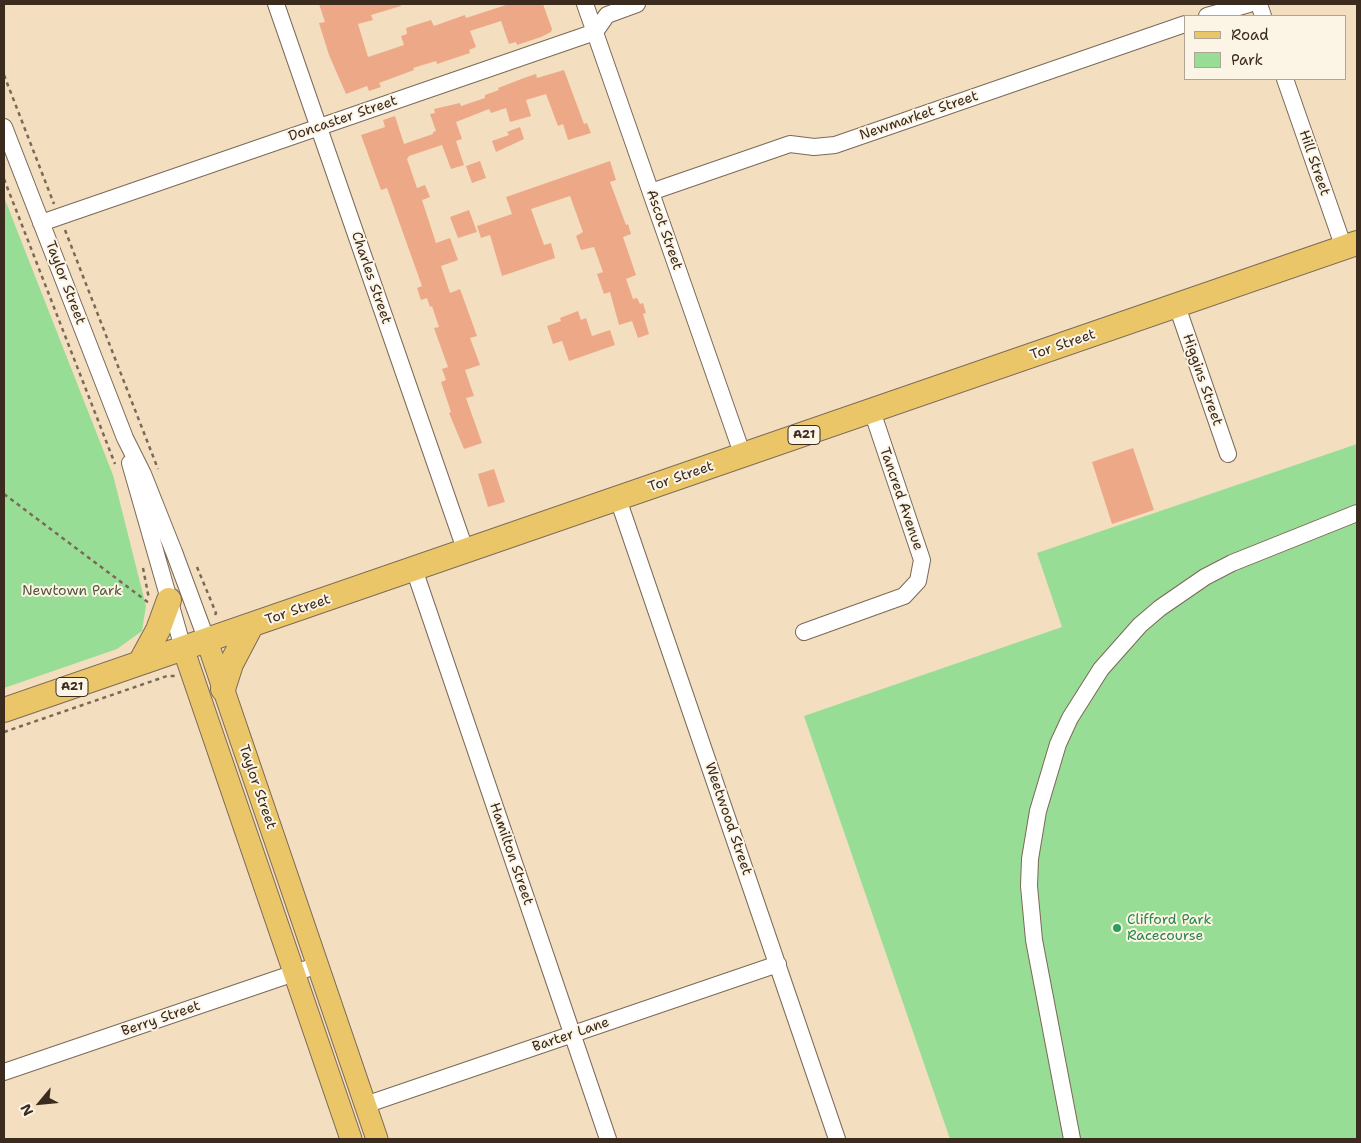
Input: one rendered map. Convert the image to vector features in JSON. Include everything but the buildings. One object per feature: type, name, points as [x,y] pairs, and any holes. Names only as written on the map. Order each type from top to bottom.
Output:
[{"type":"highway","name":"Tor Street","points":[[4,710],[1350,246]]},
{"type":"highway","points":[[140,663],[158,630],[168,600]]},
{"type":"highway","points":[[223,689],[231,664],[251,626]]},
{"type":"main road","name":"Taylor Street","points":[[207,641],[377,1139]]},
{"type":"main road","name":"Taylor Street","points":[[184,648],[351,1139]]},
{"type":"street","name":"Charles Street","points":[[276,4],[466,552]]},
{"type":"street","name":"Ascot Street","points":[[585,4],[743,456]]},
{"type":"street","points":[[595,32],[607,15],[637,4]]},
{"type":"street","points":[[1210,15],[1249,4]]},
{"type":"street","name":"Newmarket Street","points":[[651,192],[790,144],[814,147],[835,145],[1184,24]]},
{"type":"street","name":"Doncaster Street","points":[[41,223],[595,32]]},
{"type":"street","name":"Hill Street","points":[[1285,80],[1350,246]]},
{"type":"street","name":"Taylor Street","points":[[4,127],[125,438],[143,474],[207,641]]},
{"type":"street","name":"Higgins Street","points":[[1177,306],[1228,454]]},
{"type":"street","name":"Tancred Avenue","points":[[804,632],[904,596],[918,581],[922,560],[872,411]]},
{"type":"street","name":"Taylor Street","points":[[125,438],[133,478],[168,600],[184,648]]},
{"type":"street","name":"Weetwood Street","points":[[618,499],[837,1139]]},
{"type":"street","points":[[1072,1139],[1034,940],[1029,886],[1030,859],[1038,811],[1050,768],[1066,727],[1085,693],[1119,647],[1140,625],[1179,593],[1232,563],[1357,513]]},
{"type":"street","name":"Hamilton Street","points":[[414,569],[608,1139]]},
{"type":"street","name":"Barter Lane","points":[[365,1105],[778,964]]},
{"type":"street","name":"Berry Street","points":[[4,1072],[318,965]]},
{"type":"path","points":[[4,75],[159,470]]},
{"type":"path","points":[[4,179],[118,471]]},
{"type":"path","points":[[4,494],[150,604],[143,564]]},
{"type":"path","points":[[194,562],[216,613],[214,618]]},
{"type":"path","points":[[4,732],[167,676],[176,676]]},
{"type":"green space","name":"Newtown Park","points":[[4,197],[113,475],[146,606],[142,631],[117,649],[4,688]]},
{"type":"green space","name":"Clifford Park Racecourse","points":[[1357,444],[1357,1139],[950,1139],[804,716],[1062,627],[1037,553]]},
{"type":"place","name":"Clifford Park Racecourse","points":[[1117,928]]}]
